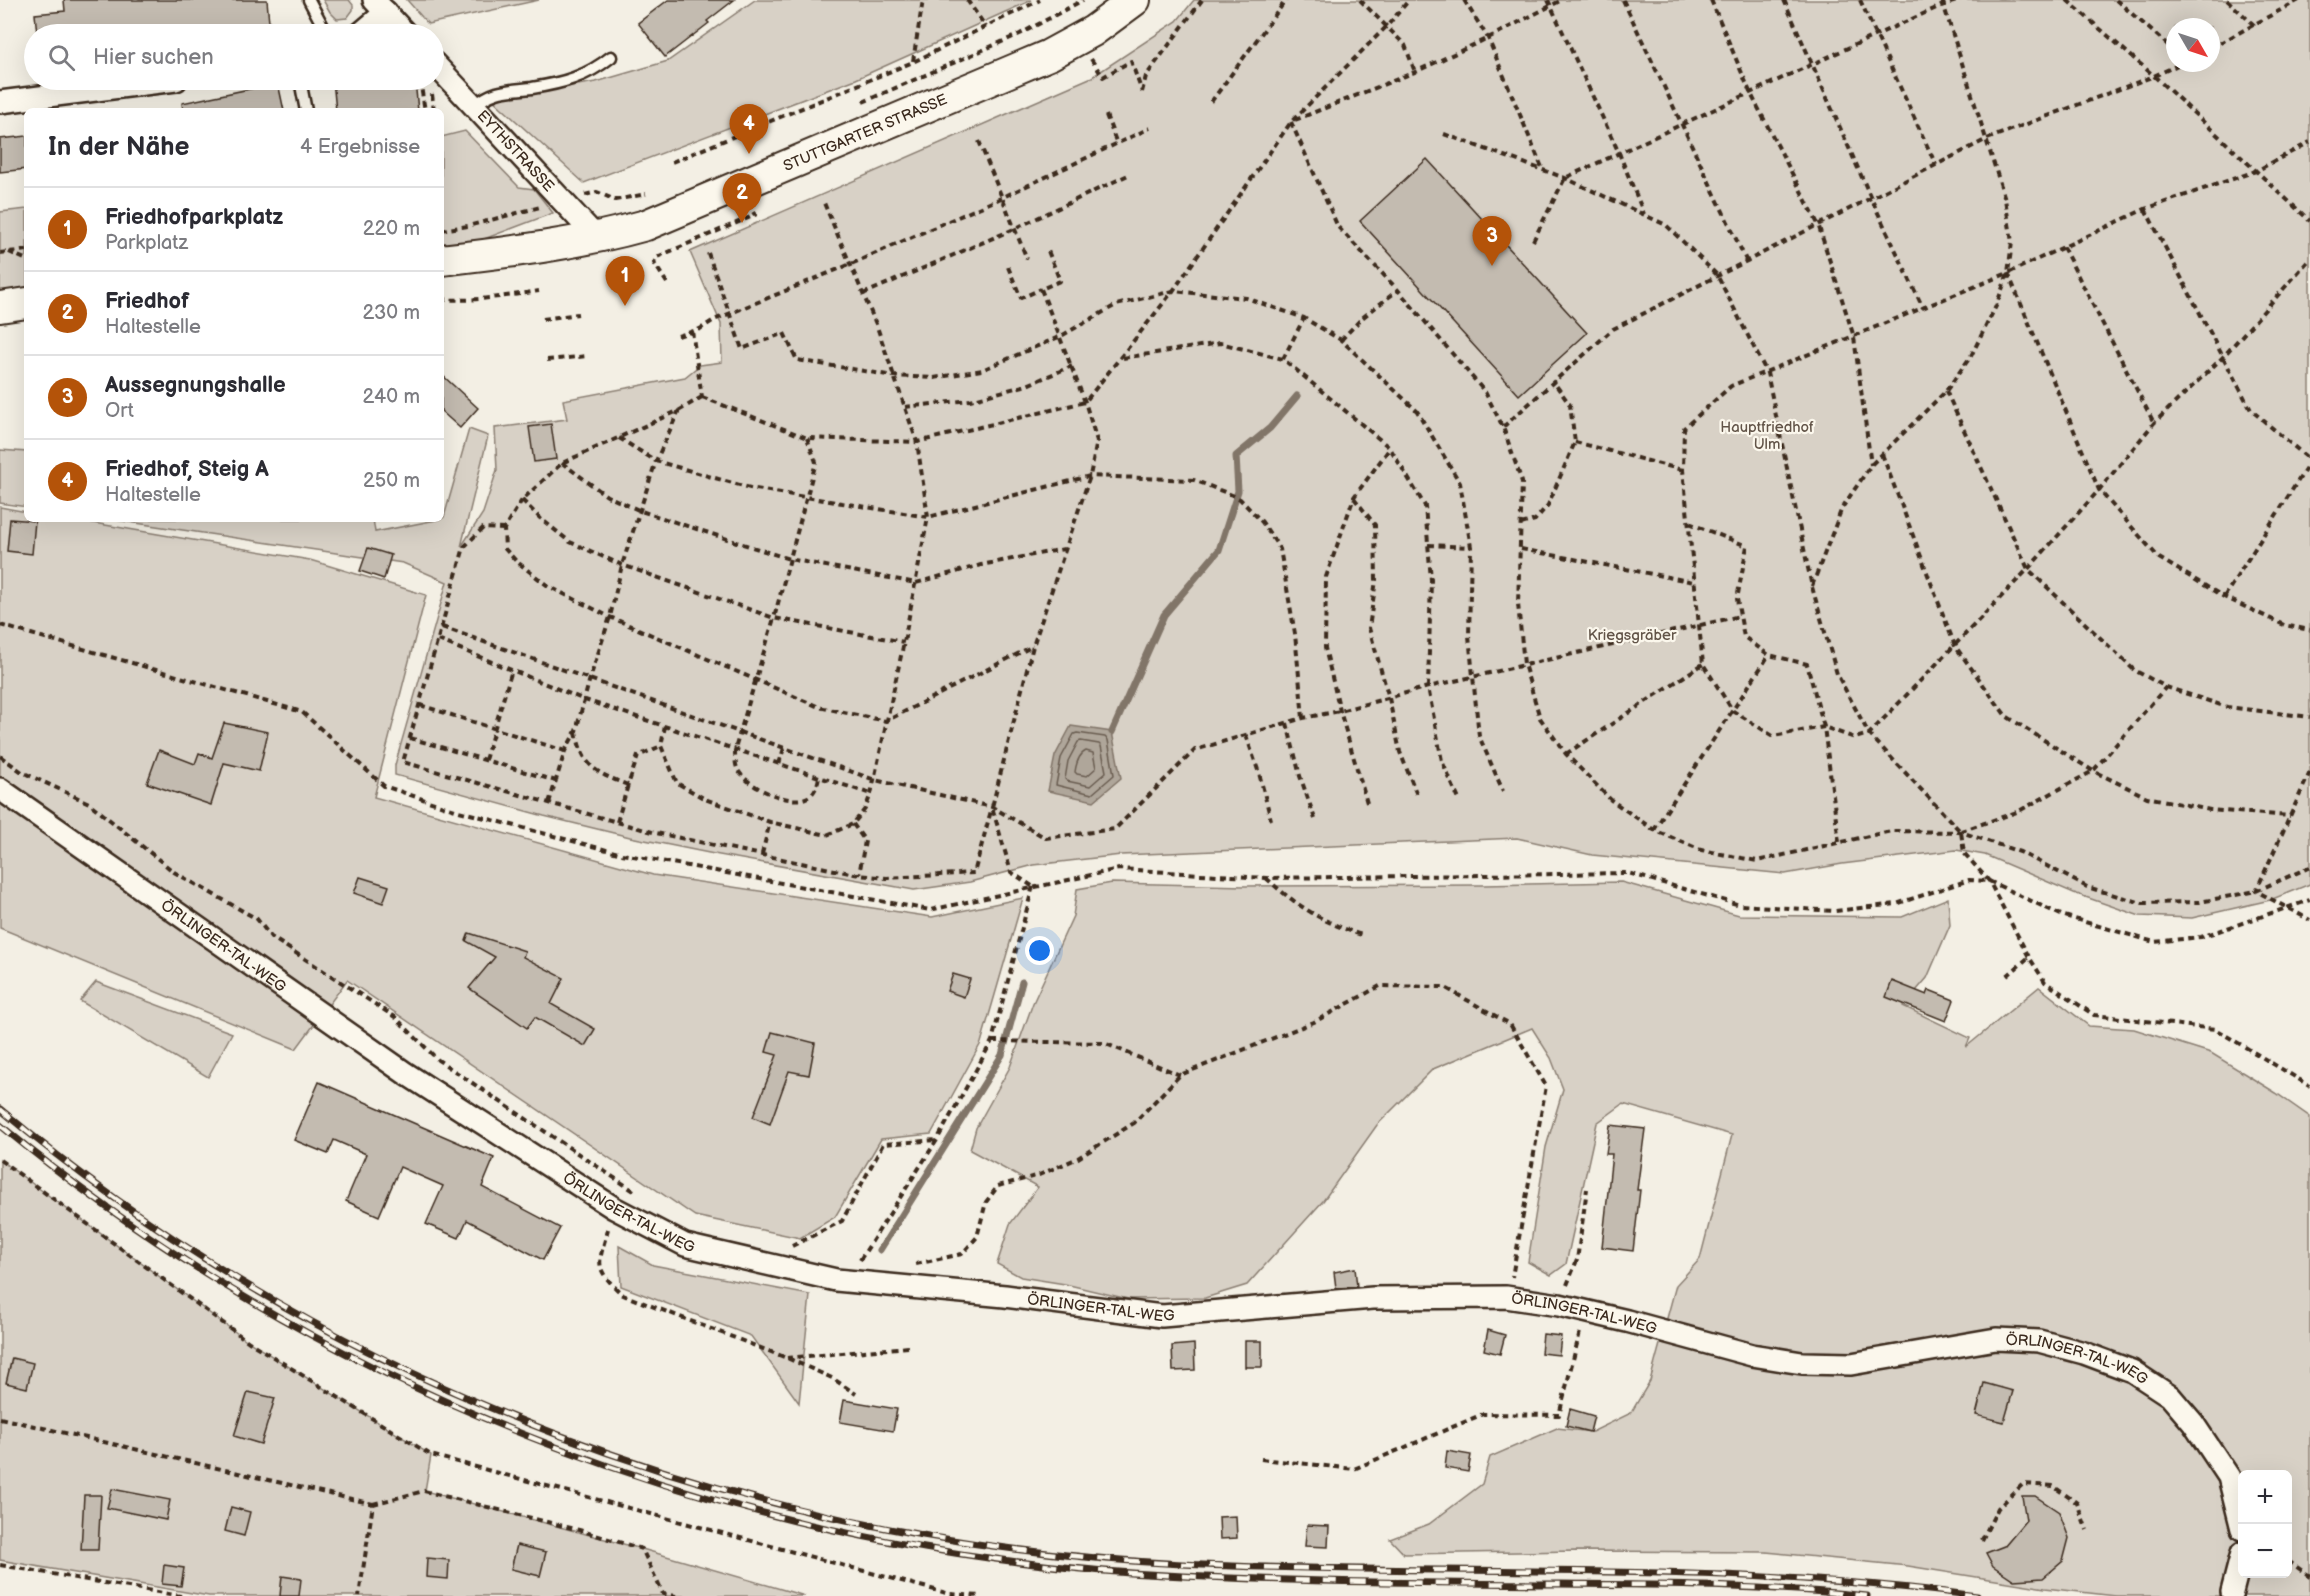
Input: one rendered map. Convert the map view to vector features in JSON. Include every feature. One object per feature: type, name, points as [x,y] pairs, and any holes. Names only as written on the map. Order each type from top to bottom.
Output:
[{"type":"main road","name":"STUTTGARTER STRASSE","points":[[444,260],[535,249],[640,227],[1026,65],[1078,40],[1135,0]]},
{"type":"main road","points":[[0,307],[24,303]]},
{"type":"street","points":[[367,24],[380,6],[397,24]]},
{"type":"street","name":"EYTHSTRASSE","points":[[444,74],[597,237]]},
{"type":"street","points":[[0,102],[96,90]]},
{"type":"street","name":"ÖRLINGER-TAL-WEG","points":[[0,789],[338,1028],[614,1208],[685,1245],[836,1280],[1005,1296],[1162,1316],[1373,1298],[1506,1297],[1559,1305],[1752,1355],[1802,1363],[1851,1364],[1996,1339],[2039,1341],[2084,1353],[2132,1371],[2170,1396],[2193,1423],[2229,1477],[2241,1524]]},
{"type":"street","points":[[2232,1592],[2238,1569]]},
{"type":"lane","points":[[309,0],[322,24]]},
{"type":"lane","points":[[474,106],[486,96],[504,90],[532,88],[577,78],[593,71],[611,57]]},
{"type":"lane","points":[[302,90],[305,108]]},
{"type":"path","points":[[913,62],[923,0]]},
{"type":"path","points":[[967,0],[986,27]]},
{"type":"path","points":[[672,162],[913,62],[1040,0]]},
{"type":"path","points":[[853,106],[1020,34],[1083,0]]},
{"type":"path","points":[[1078,40],[1103,77],[1131,61],[1142,92],[1146,76],[1202,0]]},
{"type":"path","points":[[1211,102],[1286,0]]},
{"type":"path","points":[[1360,0],[1388,25],[1405,45],[1415,72]]},
{"type":"path","points":[[702,397],[807,438],[917,442],[1085,402],[1173,291],[1290,122],[1388,25],[1410,0]]},
{"type":"path","points":[[1464,0],[1488,38],[1543,170]]},
{"type":"path","points":[[1548,0],[1619,153],[1644,215]]},
{"type":"path","points":[[1290,122],[1415,72],[1562,0]]},
{"type":"path","points":[[1623,0],[1746,260]]},
{"type":"path","points":[[1711,0],[1750,92],[1818,224],[1854,337],[1871,465]]},
{"type":"path","points":[[1784,0],[1871,198],[1923,308]]},
{"type":"path","points":[[1860,0],[1936,165]]},
{"type":"path","points":[[1533,242],[1565,178],[1943,2],[1960,0]]},
{"type":"path","points":[[2067,0],[2154,76],[2310,221]]},
{"type":"path","points":[[2116,0],[2166,43]]},
{"type":"path","points":[[2228,0],[2255,26]]},
{"type":"path","points":[[2220,44],[2299,0]]},
{"type":"path","points":[[1812,586],[1842,507],[1871,465],[1946,391],[1971,356],[1996,306],[2008,273],[2012,242],[2005,199],[1943,2]]},
{"type":"path","points":[[1503,427],[1612,329],[1987,139],[2166,70]]},
{"type":"path","points":[[422,90],[425,108]]},
{"type":"path","points":[[1106,115],[1117,144]]},
{"type":"path","points":[[1290,122],[1338,227],[1398,290],[1485,392],[1503,427],[1522,482],[1518,604],[1524,664],[1540,718],[1566,754],[1611,800],[1654,830],[1701,850],[1757,861],[1891,831],[1960,832],[2020,852],[2087,887],[2142,903],[2200,902],[2256,891],[2310,867]]},
{"type":"path","points":[[678,336],[692,332],[714,320],[732,315],[1001,198],[1150,128]]},
{"type":"path","points":[[1444,134],[1565,178],[1666,225],[1717,275],[1767,373],[1812,586],[1837,674],[1869,734],[1960,832],[1964,853],[1989,881],[2029,957],[2046,982],[2094,1015],[2215,1029],[2310,1086]]},
{"type":"path","points":[[979,141],[1027,260]]},
{"type":"path","points":[[2310,142],[2256,171],[2145,209],[2008,273],[1731,386],[1684,428],[1683,470],[1703,664],[1733,711],[1773,736],[1824,727],[1855,738],[1869,734],[2028,569],[2099,490],[2154,423],[2222,357],[2310,259]]},
{"type":"path","points":[[863,294],[1014,229],[1128,175]]},
{"type":"path","points":[[444,230],[468,226],[597,192],[615,200],[648,194]]},
{"type":"path","points":[[665,726],[661,746],[677,783],[705,799],[770,822],[827,835],[853,824],[865,809],[871,794],[928,517],[917,442],[863,294],[824,203]]},
{"type":"path","points":[[2145,209],[2251,410],[2310,461],[2224,597]]},
{"type":"path","points":[[667,283],[655,265],[657,257],[697,237],[755,215],[753,212]]},
{"type":"path","points":[[2064,247],[2154,423]]},
{"type":"path","points":[[0,253],[24,250]]},
{"type":"path","points":[[1008,267],[1021,298],[1060,281],[1048,250]]},
{"type":"path","points":[[9,251],[24,258]]},
{"type":"path","points":[[708,252],[732,315],[742,349],[784,333],[797,360],[894,376],[934,378],[982,370],[1060,336],[1116,305],[1173,291],[1246,298],[1304,318],[1341,340],[1417,411],[1460,483],[1471,548],[1469,636],[1479,736],[1503,791]]},
{"type":"path","points":[[2008,273],[2099,490],[2159,558],[2224,597],[2284,626],[2310,630]]},
{"type":"path","points":[[504,529],[483,528],[464,548],[403,762],[656,833],[859,875],[887,878],[974,873],[1033,645],[1090,476],[1097,441],[1072,366],[1041,289]]},
{"type":"path","points":[[1341,340],[1362,318],[1398,290]]},
{"type":"path","points":[[444,299],[461,301],[498,298],[539,291]]},
{"type":"path","points":[[543,319],[578,314]]},
{"type":"path","points":[[1283,359],[1304,318]]},
{"type":"path","points":[[692,332],[702,397]]},
{"type":"path","points":[[1122,358],[1220,343],[1283,359],[1390,448],[1425,506],[1431,580],[1428,687],[1442,761],[1460,802]]},
{"type":"path","points":[[547,360],[588,356]]},
{"type":"path","points":[[905,407],[970,400],[1027,385],[1072,366]]},
{"type":"path","points":[[1521,524],[1535,520],[1548,505],[1575,442],[1570,405],[1553,381]]},
{"type":"path","points":[[1946,391],[2028,569],[2134,670],[2166,687],[2227,707],[2310,717]]},
{"type":"path","points":[[702,397],[680,410],[562,463],[522,501],[504,529],[505,549],[516,561],[548,586],[610,617],[819,707],[886,721],[1033,645]]},
{"type":"path","points":[[549,803],[565,751],[576,731],[610,617],[622,566],[656,461],[680,410]]},
{"type":"path","points":[[619,438],[656,461],[750,488],[928,517],[1090,476],[1194,480],[1232,495],[1240,499],[1262,522],[1280,549],[1296,634],[1303,718]]},
{"type":"path","points":[[807,438],[816,462],[808,498],[735,749],[737,769],[756,788],[792,800],[808,797],[817,788],[819,777]]},
{"type":"path","points":[[1575,442],[1683,470]]},
{"type":"path","points":[[1367,803],[1340,711],[1325,648],[1326,577],[1354,497],[1390,448]]},
{"type":"path","points":[[1882,454],[1955,646],[2006,716],[2092,771],[2147,797],[2210,810],[2290,816]]},
{"type":"path","points":[[562,463],[607,496],[640,511],[789,559],[916,583],[981,565],[1065,549]]},
{"type":"path","points":[[1354,497],[1375,525],[1376,580],[1369,628],[1389,698],[1400,752],[1417,795]]},
{"type":"path","points":[[522,501],[570,542],[622,566],[774,618],[904,642]]},
{"type":"path","points":[[1689,523],[1747,546],[1737,599],[1744,637],[1770,656],[1807,664],[1824,727],[1839,842]]},
{"type":"path","points":[[1428,545],[1471,548]]},
{"type":"path","points":[[1521,549],[1695,582]]},
{"type":"path","points":[[442,627],[875,780],[992,807],[1046,838],[1115,829],[1195,750],[1303,718],[1340,711],[1428,687],[1740,616]]},
{"type":"path","points":[[0,625],[302,712],[384,786],[456,810],[622,854],[930,910],[1119,869],[1266,878],[1628,873],[1740,905],[1835,911],[1896,904],[1969,880],[1989,881],[2061,915],[2154,942],[2201,937],[2310,900]]},
{"type":"path","points":[[438,640],[585,700],[871,794]]},
{"type":"path","points":[[1654,830],[1770,656]]},
{"type":"path","points":[[1566,754],[1703,664]]},
{"type":"path","points":[[485,760],[512,670]]},
{"type":"path","points":[[1960,832],[2017,812],[2092,771],[2166,687]]},
{"type":"path","points":[[420,705],[565,751]]},
{"type":"path","points":[[1287,723],[1300,776],[1315,819]]},
{"type":"path","points":[[576,731],[580,750],[589,765],[603,776],[628,785]]},
{"type":"path","points":[[1246,735],[1271,820]]},
{"type":"path","points":[[410,738],[556,781]]},
{"type":"path","points":[[616,822],[638,756],[661,746]]},
{"type":"path","points":[[779,764],[784,748]]},
{"type":"path","points":[[0,756],[22,772],[89,803],[174,872],[257,919],[271,937],[395,1017],[438,1060],[640,1195]]},
{"type":"path","points":[[2256,891],[2310,772]]},
{"type":"path","points":[[992,807],[1011,872],[1033,886]]},
{"type":"path","points":[[762,854],[770,822]]},
{"type":"path","points":[[853,824],[865,841],[859,875]]},
{"type":"path","points":[[1266,878],[1293,903],[1334,926],[1362,935]]},
{"type":"path","points":[[864,1267],[856,1265],[937,1140],[992,1041],[1033,886]]},
{"type":"path","points":[[2256,891],[2310,920]]},
{"type":"path","points":[[2007,976],[2029,957]]},
{"type":"path","points":[[914,1265],[962,1254],[977,1237],[986,1202],[998,1186],[1039,1175],[1078,1158],[1134,1123],[1180,1075],[1314,1022],[1380,986],[1444,987],[1510,1024],[1546,1086],[1512,1279],[1506,1297]]},
{"type":"path","points":[[992,1041],[1104,1043],[1180,1075]]},
{"type":"path","points":[[781,1244],[792,1246],[842,1221],[883,1144],[937,1140]]},
{"type":"path","points":[[0,1161],[249,1342],[431,1455],[949,1595],[980,1596]]},
{"type":"path","points":[[1559,1305],[1577,1260],[1587,1189]]},
{"type":"path","points":[[614,1208],[599,1262],[604,1277],[623,1295],[787,1358],[832,1378],[856,1394]]},
{"type":"path","points":[[1261,1459],[1354,1469],[1483,1414],[1559,1415],[1584,1312]]},
{"type":"path","points":[[787,1358],[909,1347]]},
{"type":"path","points":[[0,1418],[373,1504],[424,1491],[579,1530],[642,1549],[663,1594],[676,1596]]},
{"type":"path","points":[[1982,1540],[1998,1508],[2023,1484],[2053,1486],[2077,1503],[2087,1530]]},
{"type":"path","points":[[358,1596],[373,1504]]},
{"type":"path","points":[[2292,1564],[2310,1576]]},
{"type":"path","points":[[0,1565],[181,1596]]},
{"type":"green space","points":[[323,0],[349,0],[353,5],[353,10],[347,18],[337,19]]},
{"type":"green space","points":[[407,0],[539,0],[428,24]]},
{"type":"green space","points":[[755,0],[1032,0],[856,79],[584,183],[492,99],[596,82],[668,61]]},
{"type":"green space","name":"Hauptfriedhof Ulm","points":[[1194,0],[2310,0],[2310,884],[2270,900],[2192,918],[2140,916],[2074,893],[1985,855],[1956,850],[1842,864],[1785,874],[1592,855],[1517,838],[1121,855],[1034,865],[970,882],[914,890],[630,837],[395,775],[395,765],[447,582],[403,563],[129,522],[373,522],[375,532],[426,522],[444,522],[469,429],[488,436],[461,547],[483,513],[497,470],[495,428],[567,419],[563,400],[685,377],[700,365],[722,362],[721,324],[690,252],[1092,77],[1177,21]]},
{"type":"green space","points":[[465,131],[519,187],[534,189],[553,213],[476,242],[444,246],[444,136]]},
{"type":"green space","points":[[24,209],[24,296],[0,297],[0,212]]},
{"type":"green space","points":[[0,450],[24,452],[24,507],[0,503]]},
{"type":"green space","points":[[0,507],[24,511],[24,522],[88,522],[310,560],[426,595],[374,797],[653,875],[932,917],[1023,898],[981,1043],[931,1134],[881,1139],[835,1217],[800,1238],[695,1216],[347,980],[296,1049],[0,928]]},
{"type":"green space","points":[[1621,882],[1739,915],[1902,917],[1948,898],[1950,925],[1927,978],[1903,1006],[1970,1038],[1966,1047],[2039,987],[2089,1026],[2134,1029],[2211,1053],[2276,1093],[2310,1117],[2310,1596],[2116,1596],[2045,1588],[1908,1566],[1766,1552],[1576,1551],[1404,1554],[1390,1539],[1429,1524],[1482,1484],[1490,1457],[1557,1428],[1592,1432],[1631,1413],[1650,1381],[1676,1285],[1700,1259],[1732,1135],[1623,1104],[1597,1123],[1566,1264],[1551,1275],[1528,1262],[1546,1147],[1563,1089],[1551,1058],[1532,1028],[1433,1069],[1377,1125],[1323,1201],[1247,1285],[1205,1298],[1128,1299],[1065,1284],[1021,1277],[997,1264],[1010,1224],[1038,1187],[970,1150],[976,1128],[1010,1067],[1033,1003],[1073,916],[1077,889],[1112,883],[1245,886]]},
{"type":"green space","points":[[96,982],[232,1033],[208,1077],[80,1001]]},
{"type":"green space","points":[[0,1160],[249,1342],[431,1455],[425,1491],[642,1549],[805,1596],[209,1596],[0,1560]]},
{"type":"green space","points":[[619,1246],[653,1265],[810,1295],[799,1403],[751,1336],[621,1286]]},
{"type":"water","points":[[1071,726],[1112,732],[1121,778],[1094,801],[1048,791],[1055,756]]},
{"type":"building","points":[[64,0],[267,0],[269,24],[36,24],[35,14],[65,11]]},
{"type":"building","points":[[668,0],[734,0],[707,21],[709,23],[665,57],[638,23]]},
{"type":"building","points":[[244,90],[280,90],[283,108],[183,108],[182,103]]},
{"type":"building","points":[[334,90],[416,90],[418,108],[336,108]]},
{"type":"building","points":[[24,136],[24,169],[0,172],[0,139]]},
{"type":"building","points":[[1427,159],[1587,333],[1519,395],[1360,221]]},
{"type":"building","points":[[444,377],[478,408],[460,428],[444,414]]},
{"type":"building","points":[[551,424],[556,459],[534,462],[529,427]]},
{"type":"building","points":[[10,519],[35,522],[32,554],[7,551]]},
{"type":"building","points":[[368,548],[391,555],[384,579],[360,571]]},
{"type":"building","points":[[224,723],[268,732],[259,771],[224,763],[211,805],[147,783],[159,750],[195,764],[199,753],[212,758]]},
{"type":"building","points":[[360,877],[389,886],[383,903],[354,893]]},
{"type":"building","points":[[469,933],[525,951],[523,957],[564,978],[551,1004],[595,1029],[585,1046],[535,1017],[527,1028],[469,988],[495,957],[466,941]]},
{"type":"building","points":[[953,974],[970,979],[964,997],[947,991]]},
{"type":"building","points":[[1892,981],[1927,995],[1929,990],[1954,1000],[1946,1021],[1886,997]]},
{"type":"building","points":[[772,1032],[815,1043],[809,1075],[789,1071],[770,1124],[753,1117],[777,1055],[766,1052]]},
{"type":"building","points":[[319,1082],[494,1158],[482,1187],[560,1228],[543,1260],[467,1220],[459,1238],[426,1224],[443,1186],[400,1167],[379,1216],[346,1201],[366,1154],[334,1140],[328,1154],[294,1140]]},
{"type":"building","points":[[1610,1125],[1645,1129],[1637,1190],[1640,1190],[1633,1251],[1602,1247],[1612,1154],[1606,1154]]},
{"type":"building","points":[[1355,1268],[1357,1287],[1336,1288],[1334,1272]]},
{"type":"building","points":[[1488,1330],[1505,1335],[1500,1354],[1484,1350]]},
{"type":"building","points":[[1543,1334],[1561,1336],[1559,1355],[1541,1353]]},
{"type":"building","points":[[1245,1341],[1262,1341],[1262,1367],[1245,1367]]},
{"type":"building","points":[[1194,1344],[1195,1370],[1173,1371],[1172,1346]]},
{"type":"building","points":[[12,1358],[33,1363],[27,1388],[6,1383]]},
{"type":"building","points":[[1984,1383],[2013,1391],[2004,1422],[1976,1415]]},
{"type":"building","points":[[248,1392],[275,1398],[261,1444],[234,1436]]},
{"type":"building","points":[[844,1400],[897,1409],[893,1431],[840,1422]]},
{"type":"building","points":[[1570,1409],[1594,1416],[1590,1432],[1566,1426]]},
{"type":"building","points":[[1447,1451],[1471,1455],[1468,1472],[1445,1468]]},
{"type":"building","points":[[112,1489],[170,1500],[166,1520],[107,1508]]},
{"type":"building","points":[[84,1495],[101,1495],[98,1550],[81,1550]]},
{"type":"building","points":[[2022,1496],[2035,1496],[2059,1512],[2069,1538],[2063,1561],[2043,1578],[2014,1580],[1993,1566],[1986,1553],[2004,1546],[2026,1520]]},
{"type":"building","points":[[231,1507],[250,1512],[244,1536],[225,1531]]},
{"type":"building","points":[[1236,1516],[1237,1538],[1220,1539],[1219,1517]]},
{"type":"building","points":[[1307,1525],[1329,1526],[1328,1547],[1305,1546]]},
{"type":"building","points":[[517,1545],[546,1552],[540,1576],[511,1569]]},
{"type":"building","points":[[427,1558],[449,1560],[448,1579],[426,1577]]},
{"type":"building","points":[[164,1565],[184,1568],[181,1586],[162,1584]]},
{"type":"building","points":[[282,1576],[301,1579],[299,1596],[280,1596]]},
{"type":"waterway","points":[[1112,732],[1164,615],[1219,550],[1238,491],[1236,456],[1270,428],[1297,396]]},
{"type":"waterway","points":[[880,1250],[1002,1055],[1022,982]]},
{"type":"railway","points":[[0,1109],[128,1208],[264,1294],[406,1370],[553,1433],[705,1484],[862,1523],[1021,1550],[1182,1564],[1281,1568],[1679,1573],[1878,1585],[1977,1596]]},
{"type":"railway","points":[[0,1125],[129,1223],[265,1309],[407,1384],[555,1446],[707,1497],[863,1536],[1022,1562],[1183,1576],[1372,1582],[1714,1586],[1867,1596]]},
{"type":"place","name":"Friedhof, Steig A","points":[[749,154]]},
{"type":"place","name":"Friedhof","points":[[742,223]]},
{"type":"place","name":"Aussegnungshalle","points":[[1492,266]]},
{"type":"place","name":"Friedhofparkplatz","points":[[625,306]]},
{"type":"park label","name":"Kriegsgräber","points":[[1632,635]]}]
